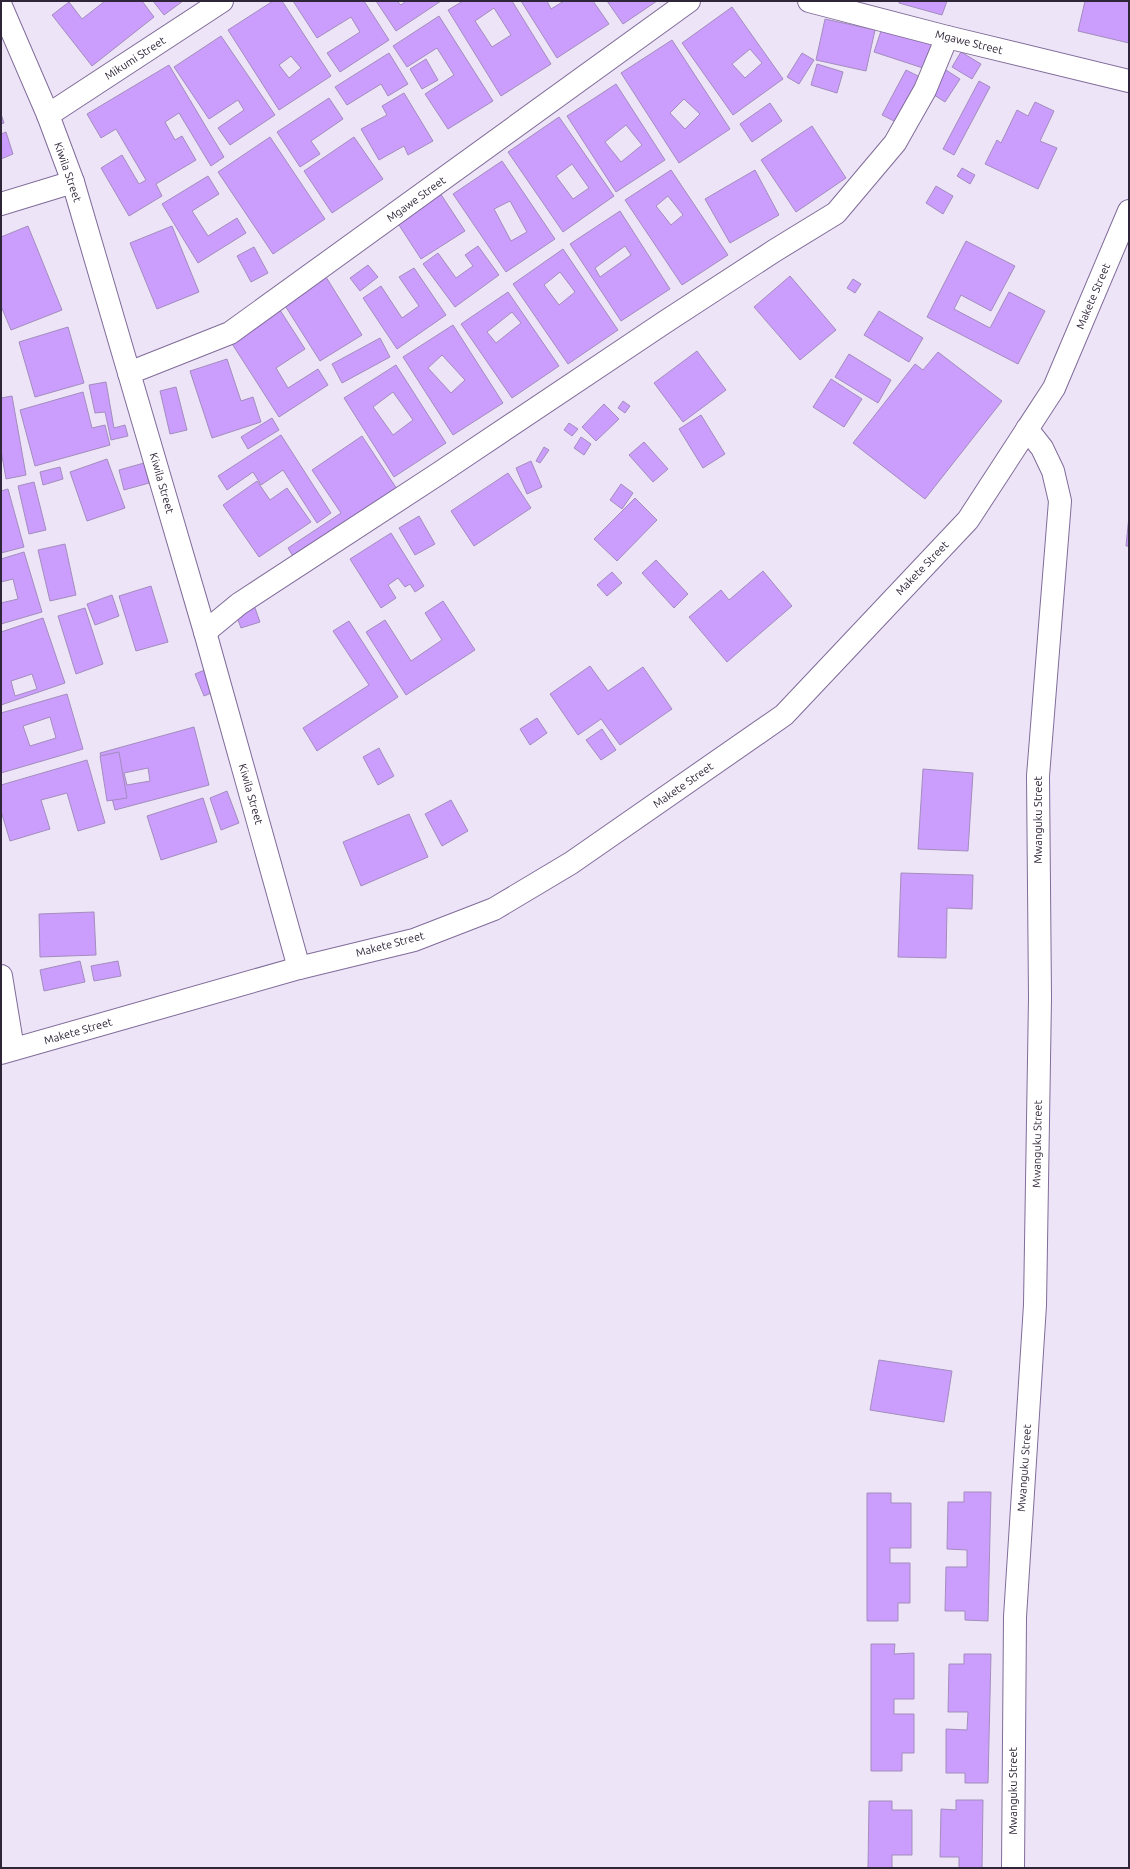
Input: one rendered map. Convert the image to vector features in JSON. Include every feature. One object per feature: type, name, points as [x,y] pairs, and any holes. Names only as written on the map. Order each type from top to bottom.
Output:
[{"type":"street","name":"Mikumi Street","points":[[48,115],[222,1]]},
{"type":"street","name":"Mgawe Street","points":[[129,373],[230,333],[689,1]]},
{"type":"street","name":"Mgawe Street","points":[[809,1],[947,37],[1129,81]]},
{"type":"street","name":"Kiwila Street","points":[[1,6],[48,115],[73,182],[205,632],[299,968]]},
{"type":"street","points":[[205,632],[239,604],[671,318],[774,251],[836,213],[895,143],[925,90],[947,37]]},
{"type":"street","points":[[1,204],[73,182]]},
{"type":"street","name":"Makete Street","points":[[7,1051],[299,968],[414,940],[494,908],[571,863],[784,715],[968,520],[1054,388],[1129,211]]},
{"type":"street","name":"Mwanguku Street","points":[[1013,1868],[1015,1617],[1035,1297],[1040,998],[1038,776],[1060,502],[1053,471],[1042,448],[1027,429]]},
{"type":"street","points":[[1,976],[7,1051]]},
{"type":"building","points":[[105,1],[142,1],[154,17],[92,66],[52,15],[69,2],[82,19]]},
{"type":"building","points":[[153,1],[183,1],[164,15]]},
{"type":"building","points":[[273,1],[282,1],[331,76],[279,110],[228,30]],"holes":[[[291,56],[301,68],[289,78],[279,65]]]},
{"type":"building","points":[[293,1],[364,1],[389,40],[340,72],[327,53],[360,32],[351,17],[317,38]]},
{"type":"building","points":[[376,1],[397,1],[401,5],[406,1],[441,1],[396,31]]},
{"type":"building","points":[[463,1],[512,1],[551,64],[501,96],[448,10]],"holes":[[[494,8],[511,35],[492,47],[475,21]]]},
{"type":"building","points":[[521,1],[547,1],[551,9],[564,1],[593,1],[609,24],[557,58]]},
{"type":"building","points":[[607,1],[657,1],[623,24]]},
{"type":"building","points":[[899,1],[947,1],[942,15],[899,3]]},
{"type":"building","points":[[1085,1],[1129,1],[1129,43],[1078,31]]},
{"type":"building","points":[[732,7],[783,79],[733,115],[682,43]],"holes":[[[750,49],[762,63],[745,78],[732,64]]]},
{"type":"building","points":[[439,16],[493,101],[448,129],[425,94],[454,75],[437,48],[407,67],[393,46]]},
{"type":"building","points":[[825,19],[875,30],[866,71],[816,60]]},
{"type":"building","points":[[882,28],[937,46],[929,70],[874,52]]},
{"type":"building","points":[[221,36],[275,115],[230,145],[218,128],[244,110],[238,100],[209,119],[174,67]]},
{"type":"building","points":[[672,40],[730,129],[679,163],[621,73]],"holes":[[[684,99],[700,114],[685,129],[670,113]]]},
{"type":"building","points":[[961,52],[981,64],[972,79],[952,67]]},
{"type":"building","points":[[389,53],[408,84],[388,96],[381,84],[347,105],[335,87]]},
{"type":"building","points":[[802,53],[814,60],[799,84],[787,77]]},
{"type":"building","points":[[426,59],[438,80],[422,89],[410,69]]},
{"type":"building","points":[[817,64],[843,72],[837,93],[811,85]]},
{"type":"building","points":[[169,65],[224,157],[211,166],[179,113],[165,122],[175,140],[182,136],[196,160],[156,184],[162,196],[129,216],[101,168],[122,155],[139,184],[146,180],[116,129],[101,138],[87,114]]},
{"type":"building","points":[[906,70],[924,79],[900,124],[882,115]]},
{"type":"building","points":[[946,70],[960,79],[945,102],[931,93]]},
{"type":"building","points":[[979,81],[990,87],[954,155],[943,149]]},
{"type":"building","points":[[616,84],[665,160],[616,192],[567,116]],"holes":[[[626,125],[642,145],[621,162],[605,142]]]},
{"type":"building","points":[[404,93],[433,141],[408,155],[404,146],[379,160],[361,129],[387,115],[382,106]]},
{"type":"building","points":[[329,98],[343,119],[311,141],[320,154],[300,167],[277,132]]},
{"type":"building","points":[[1035,102],[1054,111],[1040,141],[1057,148],[1038,189],[985,164],[997,140],[1001,143],[1017,110],[1028,116]]},
{"type":"building","points":[[770,103],[782,121],[752,142],[740,124]]},
{"type":"building","points":[[1,114],[4,123],[1,124]]},
{"type":"building","points":[[559,117],[614,196],[563,232],[508,152]],"holes":[[[572,164],[589,188],[573,199],[556,176]]]},
{"type":"building","points":[[812,126],[846,178],[796,212],[761,160]]},
{"type":"building","points":[[6,132],[13,154],[1,159],[1,134]]},
{"type":"building","points":[[270,137],[325,219],[273,254],[218,172]]},
{"type":"building","points":[[354,137],[383,179],[332,213],[304,171]]},
{"type":"building","points":[[502,161],[555,239],[506,272],[453,194]],"holes":[[[510,201],[527,232],[511,241],[494,209]]]},
{"type":"building","points":[[962,168],[975,175],[970,184],[957,176]]},
{"type":"building","points":[[671,170],[728,255],[682,285],[625,200]],"holes":[[[668,196],[683,215],[671,225],[656,206]]]},
{"type":"building","points":[[755,170],[779,215],[730,243],[705,199]]},
{"type":"building","points":[[208,176],[219,194],[192,211],[208,236],[237,218],[246,233],[198,263],[162,204]]},
{"type":"building","points":[[936,186],[953,196],[943,214],[926,203]]},
{"type":"building","points":[[440,193],[465,231],[421,259],[397,222]]},
{"type":"building","points":[[620,211],[670,289],[621,321],[570,244]],"holes":[[[625,246],[631,255],[600,277],[595,268]]]},
{"type":"building","points":[[28,226],[62,310],[11,330],[1,306],[1,237]]},
{"type":"building","points":[[172,226],[199,292],[157,309],[130,243]]},
{"type":"building","points":[[966,241],[1015,266],[991,311],[961,295],[954,309],[990,328],[1009,292],[1045,311],[1018,364],[927,317]]},
{"type":"building","points":[[478,246],[499,275],[455,307],[423,264],[438,253],[456,278],[473,266],[465,255]]},
{"type":"building","points":[[254,247],[268,273],[251,282],[237,256]]},
{"type":"building","points":[[563,249],[618,330],[568,364],[513,284]],"holes":[[[560,272],[575,292],[559,305],[544,285]]]},
{"type":"building","points":[[368,265],[378,277],[360,291],[350,278]]},
{"type":"building","points":[[414,268],[446,315],[397,349],[363,298],[381,286],[402,318],[419,306],[399,277]]},
{"type":"building","points":[[790,276],[836,330],[800,360],[754,307]]},
{"type":"building","points":[[326,277],[362,335],[320,361],[284,304]]},
{"type":"building","points":[[853,279],[861,284],[855,293],[847,288]]},
{"type":"building","points":[[508,292],[559,366],[512,398],[461,324]],"holes":[[[512,312],[521,323],[496,343],[487,332]]]},
{"type":"building","points":[[278,307],[305,349],[276,368],[288,388],[318,369],[328,385],[279,417],[229,339]]},
{"type":"building","points":[[879,311],[923,338],[909,362],[864,335]]},
{"type":"building","points":[[453,325],[503,403],[453,435],[403,357]],"holes":[[[442,355],[465,380],[451,393],[428,368]]]},
{"type":"building","points":[[68,327],[84,383],[35,397],[19,342]]},
{"type":"building","points":[[380,338],[390,357],[342,383],[332,364]]},
{"type":"building","points":[[697,351],[726,390],[683,422],[654,383]]},
{"type":"building","points":[[938,352],[1002,401],[925,499],[853,443],[915,364],[923,370]]},
{"type":"building","points":[[849,354],[891,380],[878,403],[835,377]]},
{"type":"building","points":[[227,359],[241,401],[253,397],[261,422],[212,438],[190,371]]},
{"type":"building","points":[[396,365],[446,443],[394,477],[344,398]],"holes":[[[393,392],[413,420],[393,435],[373,407]]]},
{"type":"building","points":[[831,379],[862,399],[844,427],[813,407]]},
{"type":"building","points":[[106,382],[114,428],[125,425],[128,436],[111,440],[105,412],[95,413],[89,385]]},
{"type":"building","points":[[176,387],[187,430],[170,434],[160,391]]},
{"type":"building","points":[[83,392],[92,428],[105,425],[110,445],[35,466],[20,410]]},
{"type":"building","points":[[12,396],[26,475],[6,479],[1,450],[1,398]]},
{"type":"building","points":[[623,401],[630,406],[625,413],[618,408]]},
{"type":"building","points":[[604,404],[619,419],[596,441],[582,427]]},
{"type":"building","points":[[701,415],[725,454],[703,468],[679,429]]},
{"type":"building","points":[[272,418],[279,430],[248,449],[241,437]]},
{"type":"building","points":[[569,423],[578,429],[572,436],[564,430]]},
{"type":"building","points":[[281,435],[331,513],[317,523],[283,470],[261,485],[253,472],[227,490],[218,476]]},
{"type":"building","points":[[362,436],[397,489],[294,558],[288,548],[341,513],[312,470]]},
{"type":"building","points":[[581,437],[591,444],[584,455],[574,448]]},
{"type":"building","points":[[644,442],[668,469],[653,482],[629,455]]},
{"type":"building","points":[[544,447],[549,450],[540,463],[536,461]]},
{"type":"building","points":[[107,459],[125,508],[87,521],[70,472]]},
{"type":"building","points":[[531,461],[542,487],[527,494],[516,468]]},
{"type":"building","points":[[144,463],[149,483],[124,490],[119,470]]},
{"type":"building","points":[[60,467],[63,479],[43,485],[40,472]]},
{"type":"building","points":[[508,473],[531,508],[474,546],[451,511]]},
{"type":"building","points":[[257,481],[270,500],[287,488],[311,522],[259,557],[223,505]]},
{"type":"building","points":[[34,482],[46,530],[29,534],[18,486]]},
{"type":"building","points":[[621,484],[633,493],[622,509],[610,500]]},
{"type":"building","points":[[8,489],[24,547],[1,553],[1,491]]},
{"type":"building","points":[[635,498],[657,520],[617,561],[594,539]]},
{"type":"building","points":[[419,516],[435,544],[415,555],[399,528]]},
{"type":"building","points":[[1129,516],[1129,546],[1126,546]]},
{"type":"building","points":[[391,533],[424,586],[415,592],[410,584],[405,587],[398,578],[388,585],[396,598],[381,608],[350,559]]},
{"type":"building","points":[[65,544],[76,595],[50,601],[38,550]]},
{"type":"building","points":[[24,552],[42,612],[1,624],[1,603],[18,599],[13,579],[1,582],[1,559]]},
{"type":"building","points":[[656,560],[688,594],[674,608],[642,573]]},
{"type":"building","points":[[763,571],[792,606],[727,662],[689,617],[721,590],[729,600]]},
{"type":"building","points":[[612,572],[622,583],[607,596],[597,585]]},
{"type":"building","points":[[151,586],[168,642],[136,651],[119,596]]},
{"type":"building","points":[[112,595],[119,616],[95,625],[87,604]]},
{"type":"building","points":[[443,601],[475,650],[406,695],[366,632],[385,620],[411,661],[442,640],[425,613]]},
{"type":"building","points":[[254,605],[260,622],[241,628],[235,612]]},
{"type":"building","points":[[85,608],[103,664],[76,674],[58,616]]},
{"type":"building","points":[[43,618],[65,683],[1,705],[1,632]],"holes":[[[32,674],[37,689],[15,696],[11,681]]]},
{"type":"building","points":[[349,621],[398,697],[317,751],[303,728],[369,685],[333,631]]},
{"type":"building","points":[[590,666],[608,691],[643,667],[672,709],[620,745],[601,719],[578,735],[550,694]]},
{"type":"building","points":[[212,667],[221,689],[204,696],[195,674]]},
{"type":"building","points":[[67,694],[83,749],[1,773],[1,713]],"holes":[[[50,717],[56,738],[30,746],[23,726]]]},
{"type":"building","points":[[537,718],[547,733],[530,745],[520,729]]},
{"type":"building","points":[[194,727],[209,785],[115,810],[100,753]],"holes":[[[148,768],[150,781],[127,785],[124,773]]]},
{"type":"building","points":[[602,729],[616,750],[601,760],[586,740]]},
{"type":"building","points":[[379,748],[394,776],[378,785],[363,757]]},
{"type":"building","points":[[119,752],[127,798],[107,801],[100,756]]},
{"type":"building","points":[[87,760],[105,823],[78,831],[67,793],[41,800],[50,829],[10,841],[1,811],[1,785]]},
{"type":"building","points":[[923,769],[973,773],[968,851],[918,849]]},
{"type":"building","points":[[227,791],[239,823],[221,830],[210,798]]},
{"type":"building","points":[[203,798],[217,842],[161,860],[147,816]]},
{"type":"building","points":[[451,800],[468,831],[442,846],[425,814]]},
{"type":"building","points":[[409,814],[428,857],[361,886],[343,842]]},
{"type":"building","points":[[901,873],[973,875],[972,909],[947,908],[946,958],[898,957]]},
{"type":"building","points":[[94,912],[96,955],[40,957],[39,914]]},
{"type":"building","points":[[80,961],[85,982],[44,991],[40,970]]},
{"type":"building","points":[[118,961],[121,976],[94,981],[91,966]]},
{"type":"building","points":[[879,1360],[952,1371],[944,1422],[870,1410]]},
{"type":"building","points":[[964,1492],[991,1492],[988,1621],[965,1620],[965,1611],[945,1611],[946,1567],[967,1567],[967,1550],[947,1549],[948,1502],[964,1502]]},
{"type":"building","points":[[867,1493],[891,1493],[891,1503],[911,1503],[911,1548],[890,1548],[890,1563],[910,1563],[910,1603],[898,1603],[898,1621],[867,1621]]},
{"type":"building","points":[[871,1644],[895,1644],[894,1654],[914,1653],[914,1699],[894,1699],[894,1714],[914,1714],[914,1753],[902,1753],[902,1771],[871,1771]]},
{"type":"building","points":[[964,1654],[991,1654],[988,1783],[965,1783],[965,1773],[946,1773],[946,1729],[967,1730],[968,1712],[948,1712],[949,1664],[964,1664]]},
{"type":"building","points":[[956,1800],[983,1800],[982,1868],[959,1868],[959,1857],[940,1857],[941,1809],[956,1810]]},
{"type":"building","points":[[869,1801],[892,1801],[892,1810],[912,1810],[912,1855],[892,1855],[892,1868],[868,1868]]}]
